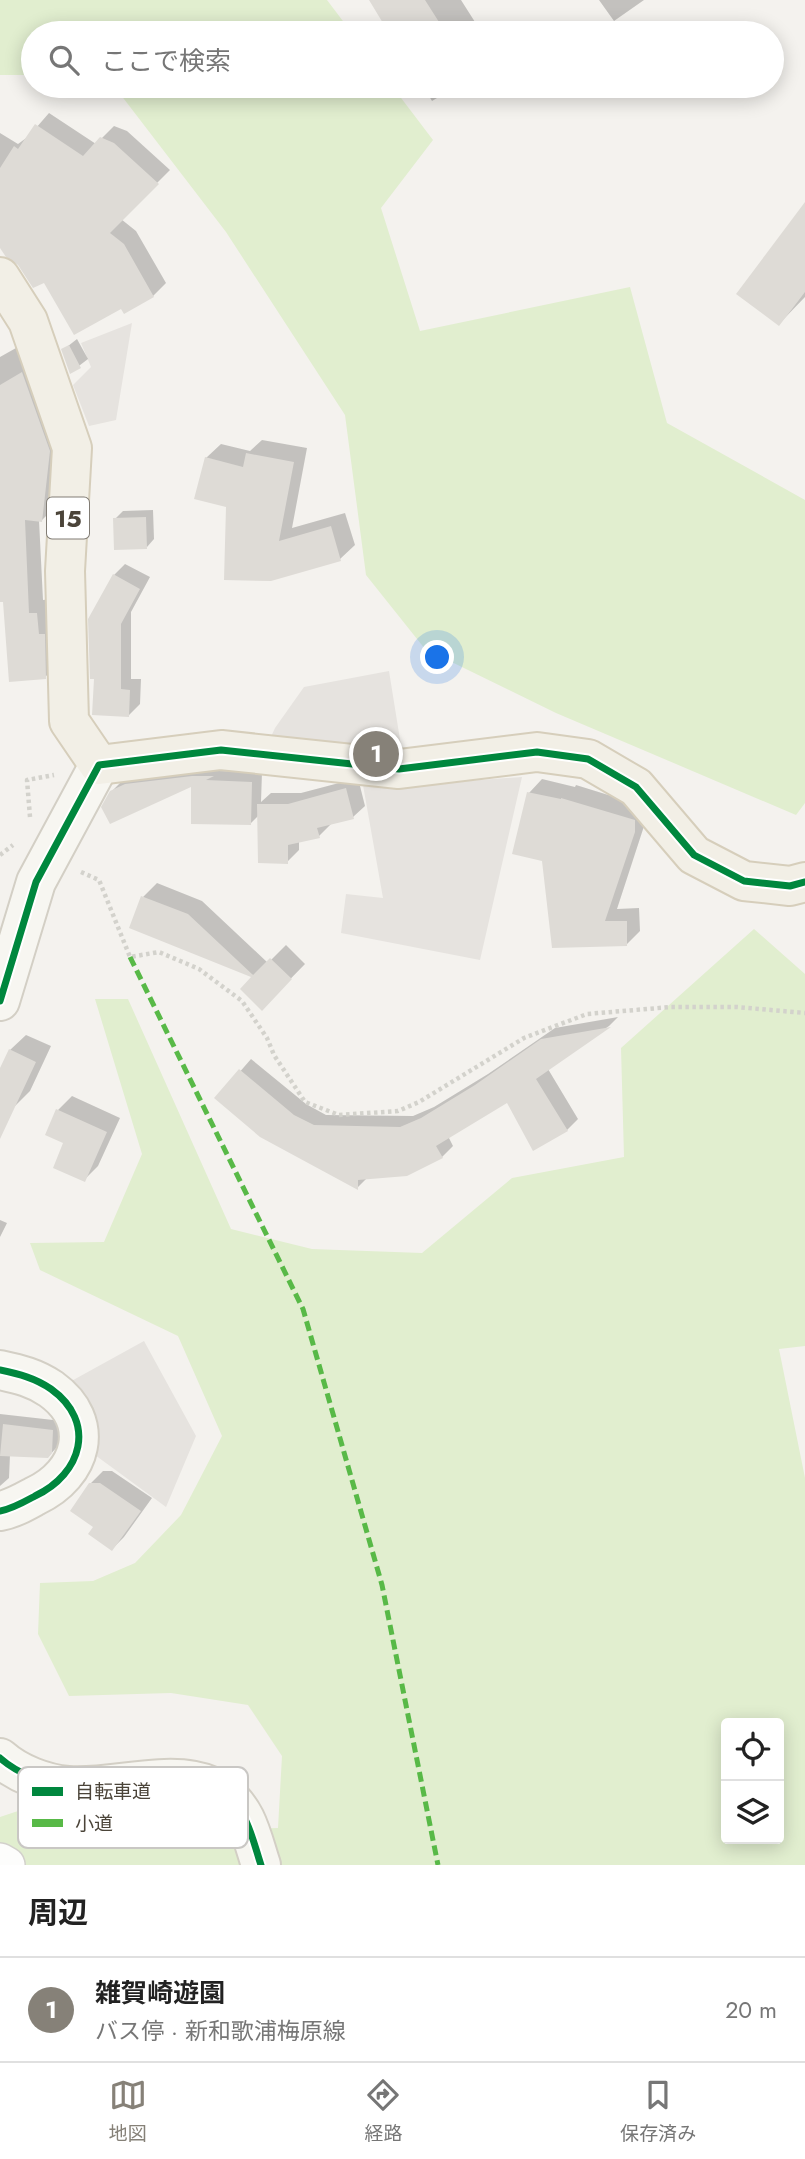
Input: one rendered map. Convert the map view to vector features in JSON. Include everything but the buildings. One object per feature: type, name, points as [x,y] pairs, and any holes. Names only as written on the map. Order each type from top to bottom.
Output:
[{"type":"main road","name":"15","points":[[0,277],[28,321],[72,448],[65,571],[69,721],[99,765]]},
{"type":"main road","points":[[0,1001],[36,882],[99,765],[221,750],[399,769],[537,752],[588,759],[636,788],[694,855],[744,881],[790,886],[805,882]]},
{"type":"main road","points":[[0,1370],[27,1376],[51,1390],[66,1404],[79,1430],[79,1452],[65,1474],[51,1489],[0,1511]]},
{"type":"main road","points":[[0,1758],[18,1770]]},
{"type":"main road","points":[[248,1828],[261,1865]]},
{"type":"street","points":[[0,1861],[7,1865]]},
{"type":"path","points":[[48,859],[99,880],[130,957],[159,952],[199,969],[242,1001],[305,1102],[339,1115],[398,1111],[419,1102],[524,1038],[587,1014],[671,1007],[737,1007],[805,1013]]},
{"type":"green space","points":[[0,0],[327,0],[343,21],[21,21],[21,75],[0,75]]},
{"type":"green space","points":[[123,98],[401,98],[433,140],[381,208],[420,331],[630,287],[667,423],[805,500],[805,803],[796,815],[556,713],[425,649],[366,575],[345,415],[226,232]]},
{"type":"green space","points":[[754,929],[805,974],[805,1346],[779,1349],[805,1478],[805,1865],[0,1865],[0,1817],[18,1811],[18,1848],[248,1848],[248,1829],[278,1828],[282,1756],[248,1705],[171,1693],[69,1696],[38,1634],[40,1583],[93,1581],[135,1563],[181,1515],[222,1436],[178,1336],[40,1270],[30,1243],[104,1242],[142,1154],[95,999],[128,999],[231,1229],[312,1249],[422,1253],[512,1178],[624,1157],[621,1048]]},
{"type":"shaded area","points":[[132,323],[116,420],[89,426],[73,385],[91,367],[81,343]]},
{"type":"shaded area","points":[[389,671],[402,752],[270,739],[304,687]]},
{"type":"shaded area","points":[[522,777],[480,960],[341,933],[346,894],[383,898],[363,785]]},
{"type":"shaded area","points":[[144,1341],[196,1436],[166,1507],[95,1455],[96,1421],[66,1384]]},
{"type":"marked path","points":[[130,957],[303,1309],[382,1585],[438,1865]]},
{"type":"cycle path","points":[[0,1001],[36,882],[99,765],[221,750],[399,769],[537,752],[588,759],[636,787],[694,855],[744,881],[790,886],[805,882]]},
{"type":"cycle path","points":[[0,1370],[27,1377],[51,1389],[65,1402],[75,1417],[79,1432],[78,1447],[64,1475],[35,1496],[0,1511]]},
{"type":"cycle path","points":[[0,1758],[18,1770]]},
{"type":"cycle path","points":[[248,1826],[261,1865]]},
{"type":"place","name":"雑賀崎遊園","points":[[376,754]]}]
